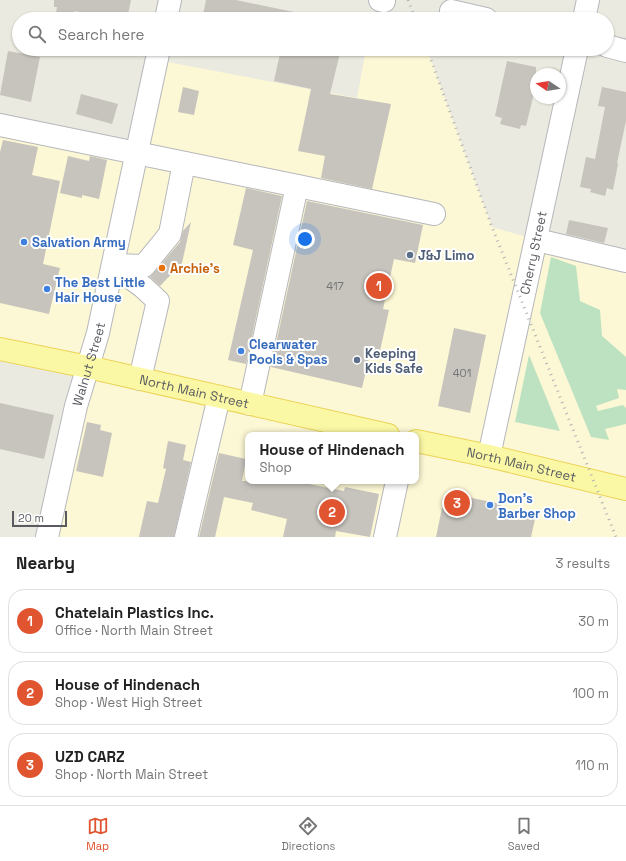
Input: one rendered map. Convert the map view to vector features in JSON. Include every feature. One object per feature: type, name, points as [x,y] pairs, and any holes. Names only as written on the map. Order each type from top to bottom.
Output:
[{"type":"main road","name":"North Main Street","points":[[0,349],[88,367],[375,432]]},
{"type":"main road","name":"North Main Street","points":[[419,442],[489,456],[626,489]]},
{"type":"street","points":[[167,12],[170,0]]},
{"type":"street","points":[[585,12],[588,0]]},
{"type":"street","points":[[451,11],[455,12]]},
{"type":"street","points":[[614,48],[626,51]]},
{"type":"street","name":"Walnut Street","points":[[47,537],[76,406],[98,333],[157,56]]},
{"type":"street","name":"Cherry Street","points":[[489,456],[537,240],[576,56]]},
{"type":"street","points":[[0,125],[434,214]]},
{"type":"street","points":[[113,265],[144,266],[170,234],[184,163]]},
{"type":"street","points":[[250,404],[296,186]]},
{"type":"street","points":[[537,240],[626,262]]},
{"type":"street","points":[[113,265],[143,287],[158,301],[140,379]]},
{"type":"street","points":[[186,537],[218,397]]},
{"type":"street","points":[[385,537],[396,484]]},
{"type":"shaded area","points":[[365,56],[430,56],[492,227],[537,240],[626,260],[626,537],[47,537],[87,367],[0,349],[0,125],[136,153],[157,60],[357,98]]},
{"type":"green space","points":[[551,257],[576,266],[580,301],[600,310],[602,336],[626,357],[626,390],[617,389],[619,398],[596,406],[598,411],[623,405],[626,408],[626,424],[605,429],[609,440],[591,437],[540,313]]},
{"type":"green space","points":[[529,355],[560,431],[515,422]]},
{"type":"building","points":[[54,0],[131,0],[128,12],[56,12],[57,7],[54,7]]},
{"type":"building","points":[[206,0],[236,0],[294,12],[203,12]]},
{"type":"building","points":[[8,51],[12,52],[12,56],[40,57],[31,102],[0,95]]},
{"type":"building","points":[[279,56],[339,56],[330,94],[391,104],[372,189],[321,178],[325,156],[298,151],[311,89],[274,81]]},
{"type":"building","points":[[507,61],[536,67],[530,68],[530,104],[531,104],[526,126],[521,125],[520,129],[500,124],[502,118],[495,116]]},
{"type":"building","points":[[183,87],[199,91],[194,115],[178,112]]},
{"type":"building","points":[[602,87],[626,92],[626,121],[613,190],[607,188],[605,196],[590,192],[591,189],[580,187],[586,157],[595,159],[605,107],[598,106]]},
{"type":"building","points":[[81,94],[118,104],[112,124],[76,114]]},
{"type":"building","name":"Salvation Army","points":[[3,140],[38,147],[32,175],[60,181],[43,264],[60,268],[49,314],[0,303],[0,152]]},
{"type":"building","points":[[68,156],[89,161],[90,156],[107,160],[99,199],[82,195],[82,198],[60,193]]},
{"type":"building","points":[[246,188],[282,196],[246,364],[228,360],[253,250],[233,245]]},
{"type":"building","points":[[307,201],[423,225],[415,263],[394,259],[383,309],[389,310],[378,360],[369,358],[362,388],[271,367]]},
{"type":"building","points":[[569,220],[608,228],[604,243],[566,234]]},
{"type":"building","name":"Archie's","points":[[191,222],[182,263],[160,286],[150,277],[180,242],[183,231]]},
{"type":"building","points":[[454,328],[486,335],[470,413],[438,406]]},
{"type":"building","points":[[0,403],[54,415],[44,459],[0,449]]},
{"type":"building","points":[[87,422],[101,425],[100,430],[112,433],[103,477],[76,471]]},
{"type":"building","points":[[168,441],[186,445],[183,460],[191,462],[174,537],[139,537],[147,501],[158,503],[166,469],[163,468]]},
{"type":"building","points":[[219,453],[245,459],[242,481],[245,481],[245,484],[309,484],[344,491],[345,487],[379,494],[370,537],[336,531],[335,537],[283,537],[287,519],[251,510],[253,503],[224,497],[215,537],[199,537]]},
{"type":"building","points":[[462,496],[501,504],[499,511],[535,519],[531,537],[436,537],[442,508]]},
{"type":"railway","points":[[408,0],[412,12]]},
{"type":"railway","points":[[430,56],[492,227],[616,537]]},
{"type":"place","name":"Salvation Army","points":[[24,242]]},
{"type":"place","name":"J&J Limo","points":[[410,255]]},
{"type":"place","name":"Archie's","points":[[162,268]]},
{"type":"place","name":"Chatelain Plastics Inc.","points":[[379,286]]},
{"type":"place","name":"The Best Little Hair House","points":[[47,289]]},
{"type":"place","name":"Clearwater Pools & Spas","points":[[241,351]]},
{"type":"place","name":"Keeping Kids Safe","points":[[357,360]]},
{"type":"place","name":"UZD CARZ","points":[[457,503]]},
{"type":"place","name":"Don's Barber Shop","points":[[490,505]]},
{"type":"place","name":"House of Hindenach","points":[[332,512]]}]
